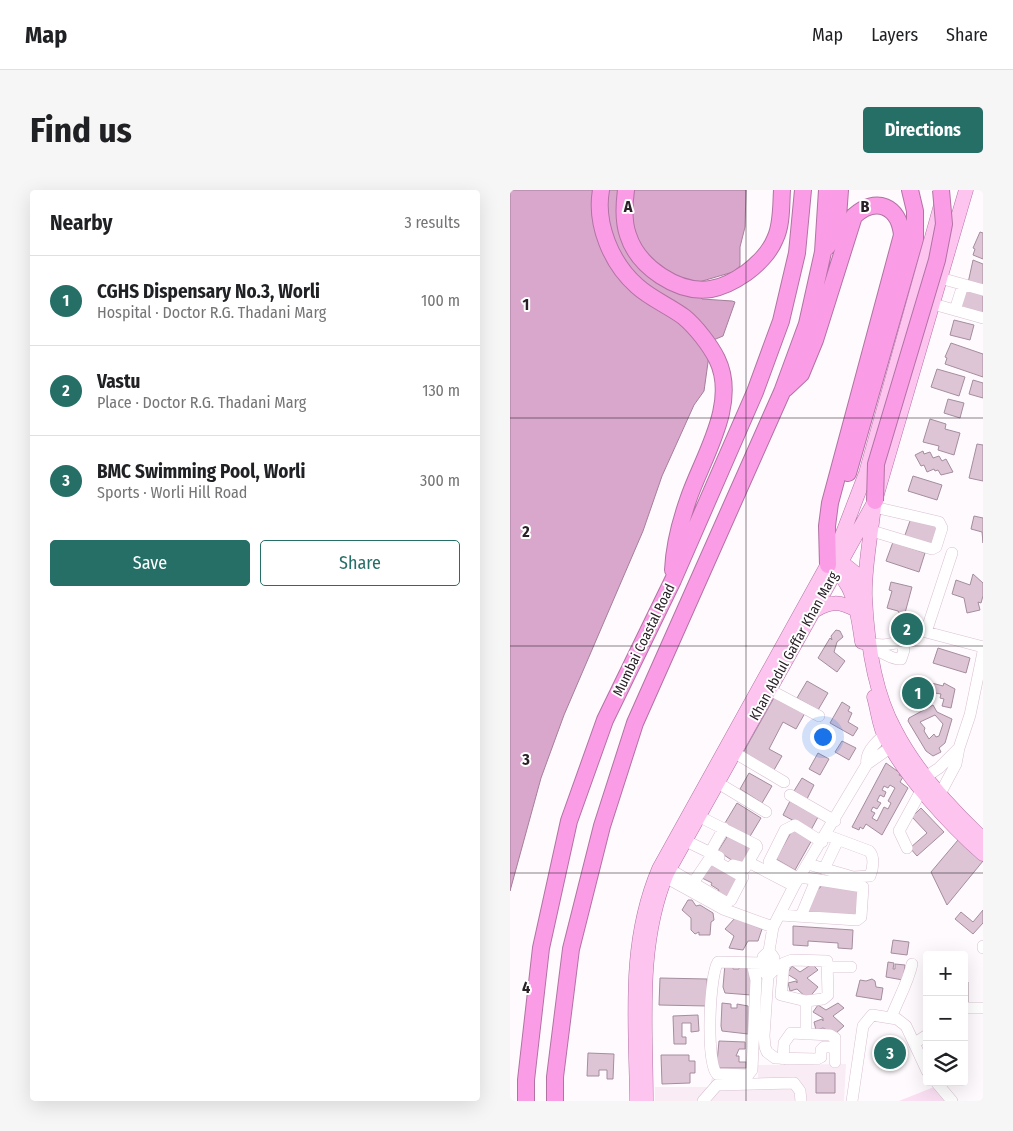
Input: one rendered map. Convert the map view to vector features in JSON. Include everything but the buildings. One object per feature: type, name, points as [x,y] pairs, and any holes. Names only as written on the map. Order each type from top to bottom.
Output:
[{"type":"highway","points":[[600,190],[599,200],[602,225],[611,251],[637,286],[685,318],[694,327],[717,359],[723,382],[722,411],[688,500],[674,547],[673,580]]},
{"type":"highway","points":[[626,190],[623,208],[627,235],[638,255],[654,273],[682,286],[711,289],[736,280],[757,265],[776,239],[782,190]]},
{"type":"highway","name":"Mumbai Coastal Road","points":[[526,1101],[526,1080],[541,948],[569,821],[605,720],[673,580],[755,392],[781,321],[797,253],[803,190]]},
{"type":"highway","name":"Mumbai Coastal Road","points":[[555,1101],[555,1077],[571,949],[608,808],[635,723],[782,392],[807,324],[823,252],[826,190]]},
{"type":"highway","points":[[823,252],[837,231],[840,190]]},
{"type":"highway","points":[[835,559],[836,520],[846,478],[915,239],[915,211],[910,190]]},
{"type":"highway","points":[[874,504],[876,464],[937,260],[944,224],[943,190]]},
{"type":"highway","points":[[782,392],[801,374],[815,340],[854,216],[864,207],[876,205],[891,208],[901,222],[902,235],[830,504],[827,526],[835,559]]},
{"type":"main road","name":"Khan Abdul Gaffar Khan Marg","points":[[646,1101],[647,946],[657,897],[667,873],[813,612],[835,559],[866,473],[943,190]]},
{"type":"main road","name":"Khan Abdul Gaffar Khan Marg","points":[[637,1101],[636,968],[641,922],[648,894],[658,868],[835,559],[874,504],[966,190]]},
{"type":"main road","points":[[874,504],[865,595],[874,683]]},
{"type":"main road","points":[[835,559],[855,573],[865,595]]},
{"type":"main road","points":[[835,559],[849,587],[874,683],[892,738],[922,782],[936,798],[983,839]]},
{"type":"main road","points":[[813,612],[823,605],[836,602],[856,610]]},
{"type":"main road","points":[[936,798],[954,828],[983,854]]},
{"type":"street","points":[[940,278],[983,290]]},
{"type":"street","points":[[955,310],[963,285]]},
{"type":"street","points":[[933,304],[983,318]]},
{"type":"street","points":[[872,531],[932,548],[936,547],[942,528],[939,522],[874,504]]},
{"type":"street","points":[[952,553],[926,632],[983,646]]},
{"type":"street","points":[[936,798],[956,764],[958,748],[970,715],[983,652]]},
{"type":"street","points":[[770,690],[819,716]]},
{"type":"street","points":[[758,963],[718,962],[714,971],[711,986],[712,1056],[713,1069],[717,1074],[748,1075],[752,1070],[758,963],[769,951],[773,927],[796,880],[835,821],[867,764],[892,738]]},
{"type":"street","points":[[907,848],[899,831],[922,782],[958,748]]},
{"type":"street","points":[[735,753],[784,782]]},
{"type":"street","points":[[718,783],[766,812]]},
{"type":"street","points":[[790,795],[835,821]]},
{"type":"street","points":[[686,841],[740,868],[745,868],[757,846],[700,816]]},
{"type":"street","points":[[796,880],[769,862],[785,830],[795,825],[822,839],[838,840],[871,852],[873,861],[871,874],[868,877],[853,877],[808,864]]},
{"type":"street","points":[[710,853],[724,828]]},
{"type":"street","points":[[796,880],[808,864],[822,839]]},
{"type":"street","points":[[824,869],[838,840]]},
{"type":"street","points":[[754,865],[796,880],[816,880],[863,887],[860,917],[857,920],[780,915]]},
{"type":"street","points":[[667,873],[692,883]]},
{"type":"street","points":[[667,873],[723,909],[773,927]]},
{"type":"street","points":[[801,916],[816,880]]},
{"type":"street","points":[[769,951],[774,958],[773,971],[768,977],[764,1047],[767,1052],[775,1058],[817,1060],[821,1057],[821,1050],[824,1047],[835,1047]]},
{"type":"street","points":[[786,961],[825,961],[828,967],[828,995],[823,999],[806,1001],[782,996],[782,979],[786,961]]},
{"type":"street","points":[[758,963],[768,977],[782,979]]},
{"type":"street","points":[[891,1018],[898,998],[908,981],[912,964]]},
{"type":"street","points":[[828,967],[850,967]]},
{"type":"street","points":[[806,1001],[806,1034]]},
{"type":"street","points":[[968,1008],[982,1008]]},
{"type":"street","points":[[852,1101],[863,1026],[872,1015],[891,1018],[906,1026],[923,1061]]},
{"type":"street","points":[[783,1059],[784,1043],[791,1033],[833,1036],[835,1062]]},
{"type":"street","points":[[915,1043],[923,1038]]},
{"type":"street","points":[[703,1101],[717,1085],[794,1082],[800,1091],[800,1101]]},
{"type":"street","points":[[939,1086],[952,1101]]},
{"type":"shaded area","points":[[510,190],[746,190],[745,227],[740,247],[740,266],[733,272],[699,282],[698,294],[702,299],[735,302],[723,336],[711,341],[704,391],[694,405],[662,476],[643,531],[564,715],[541,778],[510,891]]},
{"type":"shaded area","points":[[889,1037],[905,1060],[890,1070],[874,1046]]},
{"type":"shaded area","points":[[846,1064],[844,1101],[655,1101],[655,1087],[709,1087],[712,1078],[758,1078],[758,1065]]},
{"type":"shaded area","points":[[934,1087],[948,1101],[899,1101]]},
{"type":"place","name":"Vastu","points":[[907,629]]},
{"type":"place","name":"CGHS Dispensary No.3, Worli","points":[[918,693]]},
{"type":"place","name":"BMC Swimming Pool, Worli","points":[[890,1053]]}]
